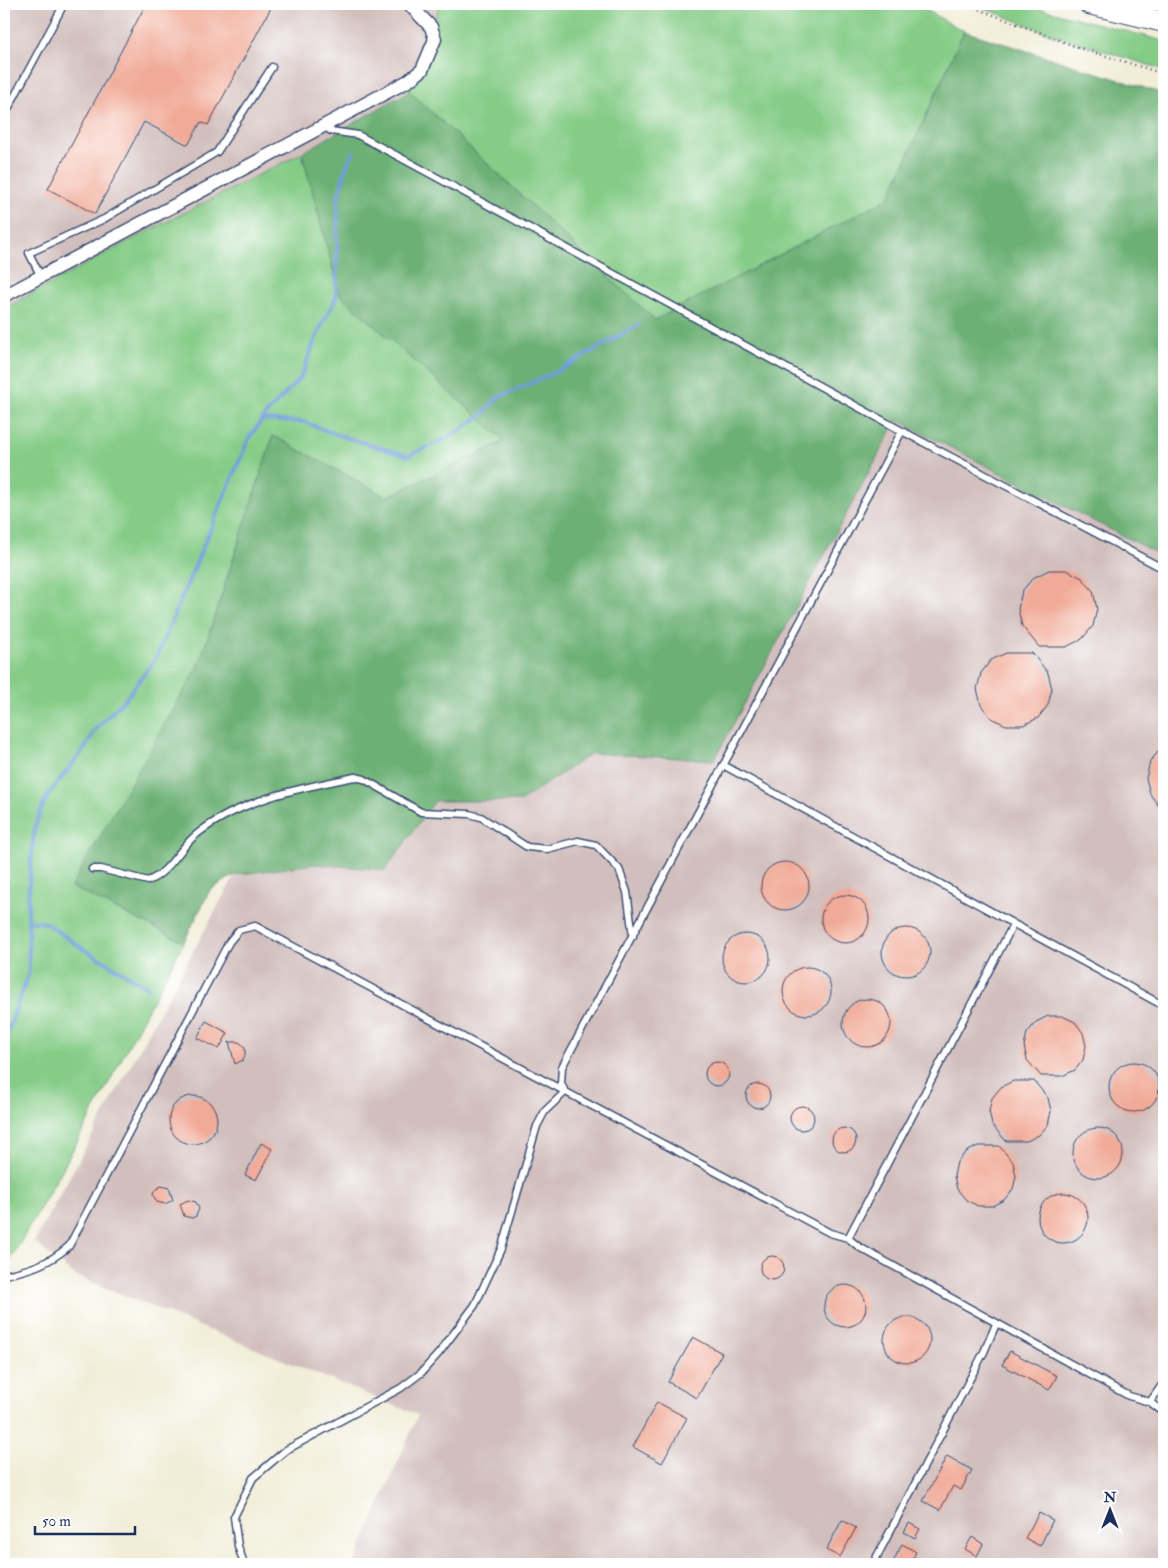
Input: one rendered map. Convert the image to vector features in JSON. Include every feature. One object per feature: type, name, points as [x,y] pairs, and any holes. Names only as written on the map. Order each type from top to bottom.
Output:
[{"type":"main road","points":[[1089,4],[1164,22]]},
{"type":"street","points":[[4,296],[408,81],[422,70],[436,39],[431,27],[418,16],[409,4]]},
{"type":"lane","points":[[4,116],[64,4]]},
{"type":"lane","points":[[41,277],[29,254],[104,219],[217,152],[272,67]]},
{"type":"lane","points":[[324,126],[331,131],[358,136],[403,159],[902,431],[1164,569]]},
{"type":"lane","points":[[565,1092],[561,1083],[562,1066],[633,937],[902,431]]},
{"type":"lane","points":[[723,765],[1164,1006]]},
{"type":"lane","points":[[92,869],[101,869],[148,881],[161,875],[196,834],[233,813],[261,800],[355,777],[364,778],[421,812],[469,814],[481,817],[532,848],[547,849],[578,841],[596,845],[619,869],[627,892],[633,937]]},
{"type":"lane","points":[[848,1238],[1014,925]]},
{"type":"lane","points":[[4,1275],[31,1270],[55,1259],[68,1246],[229,942],[239,930],[255,926],[830,1233],[848,1238],[859,1247],[996,1324],[1129,1396],[1150,1402],[1164,1413]]},
{"type":"lane","points":[[244,1564],[238,1546],[234,1517],[253,1478],[286,1450],[401,1388],[421,1373],[439,1353],[475,1305],[502,1249],[537,1126],[544,1111],[565,1092]]},
{"type":"lane","points":[[873,1564],[984,1352],[996,1324]]},
{"type":"lane","points":[[1150,1402],[1164,1382]]},
{"type":"path","points":[[965,4],[1077,47],[1164,74]]},
{"type":"shaded area","points":[[4,4],[501,4],[487,48],[302,153],[125,243],[4,309]]},
{"type":"shaded area","points":[[897,419],[1164,557],[1164,1564],[354,1564],[418,1415],[74,1275],[34,1242],[235,875],[315,864],[385,870],[435,801],[521,801],[592,753],[714,760]]},
{"type":"green space","points":[[440,4],[915,4],[964,31],[889,198],[655,320],[409,91]]},
{"type":"green space","points":[[973,4],[1023,4],[1164,41],[1164,70],[1053,35]]},
{"type":"green space","points":[[964,31],[1164,94],[1164,557],[897,420],[714,760],[592,753],[521,801],[435,801],[385,870],[315,864],[235,875],[210,890],[184,942],[71,887],[199,665],[273,436],[387,497],[505,441],[340,295],[302,153],[409,91],[655,320],[889,198]]},
{"type":"green space","points":[[302,153],[340,295],[505,441],[387,497],[273,436],[199,665],[72,887],[184,942],[61,1172],[4,1271],[4,309],[125,243]]},
{"type":"building","points":[[146,4],[273,4],[208,125],[201,122],[188,145],[144,122],[95,214],[48,189]]},
{"type":"building","points":[[1049,570],[1066,570],[1082,578],[1093,591],[1097,609],[1093,626],[1082,639],[1066,647],[1039,647],[1022,626],[1018,609],[1022,591],[1033,578]]},
{"type":"building","points":[[1006,653],[1032,653],[1048,673],[1052,689],[1048,705],[1038,718],[1023,725],[1006,725],[991,718],[981,705],[977,689],[981,673],[991,660]]},
{"type":"building","points":[[1164,744],[1164,813],[1150,794],[1146,778],[1150,762]]},
{"type":"building","points":[[780,862],[790,862],[802,869],[809,881],[809,891],[802,903],[790,910],[780,910],[772,906],[765,899],[761,891],[761,881],[765,873],[772,866]]},
{"type":"building","points":[[840,895],[850,895],[862,902],[869,914],[869,924],[862,936],[850,943],[840,943],[832,939],[825,932],[821,924],[821,914],[825,906],[832,899]]},
{"type":"building","points":[[901,928],[911,928],[923,935],[930,947],[930,957],[923,969],[911,976],[901,976],[893,972],[886,965],[882,957],[882,947],[886,939],[893,932]]},
{"type":"building","points":[[741,934],[751,934],[763,941],[770,953],[770,963],[763,975],[751,982],[741,982],[733,978],[726,971],[722,963],[722,953],[726,945],[733,938]]},
{"type":"building","points":[[802,967],[812,967],[824,974],[831,986],[831,996],[824,1008],[812,1015],[802,1015],[794,1011],[787,1004],[783,996],[783,986],[787,978],[794,971]]},
{"type":"building","points":[[862,999],[872,999],[884,1006],[891,1018],[891,1028],[884,1040],[872,1047],[862,1047],[854,1043],[847,1036],[843,1028],[843,1018],[847,1010],[854,1003]]},
{"type":"building","points":[[1048,1016],[1062,1016],[1075,1022],[1083,1033],[1086,1046],[1083,1060],[1075,1070],[1062,1076],[1041,1076],[1027,1060],[1024,1046],[1027,1033],[1036,1022]]},
{"type":"building","points":[[206,1021],[228,1033],[219,1049],[197,1038]]},
{"type":"building","points":[[229,1042],[239,1042],[245,1047],[243,1060],[235,1064]]},
{"type":"building","points":[[717,1062],[725,1066],[729,1074],[725,1082],[717,1086],[709,1082],[705,1074],[709,1066]]},
{"type":"building","points":[[1134,1062],[1144,1064],[1152,1069],[1157,1077],[1159,1087],[1157,1097],[1152,1105],[1144,1110],[1134,1112],[1124,1110],[1116,1105],[1111,1097],[1109,1087],[1111,1077],[1116,1069],[1124,1064]]},
{"type":"building","points":[[1013,1081],[1034,1081],[1048,1098],[1051,1111],[1048,1125],[1039,1135],[1027,1141],[1006,1141],[992,1125],[989,1111],[992,1098],[1001,1087]]},
{"type":"building","points":[[758,1084],[766,1088],[770,1096],[766,1104],[758,1108],[750,1104],[746,1096],[750,1088]]},
{"type":"building","points":[[193,1096],[202,1098],[210,1103],[215,1111],[217,1120],[215,1129],[210,1137],[202,1142],[193,1144],[184,1142],[176,1137],[171,1129],[169,1120],[171,1111],[176,1103],[184,1098]]},
{"type":"building","points":[[802,1106],[810,1110],[814,1118],[810,1126],[802,1130],[794,1126],[790,1118],[794,1110]]},
{"type":"building","points":[[844,1128],[852,1132],[856,1140],[852,1148],[844,1152],[836,1148],[832,1140],[836,1132]]},
{"type":"building","points":[[1098,1128],[1108,1130],[1116,1135],[1121,1143],[1123,1153],[1121,1163],[1116,1171],[1108,1176],[1098,1178],[1088,1176],[1080,1171],[1075,1163],[1073,1153],[1075,1143],[1080,1135],[1088,1130]]},
{"type":"building","points":[[261,1143],[272,1149],[256,1180],[245,1175]]},
{"type":"building","points":[[978,1146],[999,1146],[1013,1162],[1016,1176],[1013,1189],[1004,1200],[992,1206],[978,1206],[966,1200],[957,1189],[954,1176],[957,1162],[966,1152]]},
{"type":"building","points":[[161,1186],[169,1188],[173,1200],[165,1204],[157,1202],[153,1195],[154,1191]]},
{"type":"building","points":[[1063,1193],[1073,1195],[1081,1200],[1086,1208],[1088,1218],[1086,1228],[1081,1236],[1073,1241],[1063,1243],[1053,1241],[1045,1236],[1040,1228],[1038,1218],[1040,1208],[1045,1200],[1053,1195]]},
{"type":"building","points":[[188,1200],[196,1202],[199,1209],[196,1216],[192,1218],[184,1216],[180,1204]]},
{"type":"building","points":[[772,1256],[781,1259],[784,1268],[781,1277],[772,1280],[763,1277],[760,1268],[763,1259]]},
{"type":"building","points":[[849,1285],[857,1288],[863,1294],[866,1306],[863,1318],[857,1324],[841,1327],[833,1324],[827,1318],[824,1302],[827,1294],[833,1288]]},
{"type":"building","points":[[907,1317],[920,1321],[926,1327],[930,1340],[926,1353],[920,1359],[907,1363],[894,1359],[888,1353],[884,1340],[888,1327],[894,1321]]},
{"type":"building","points":[[693,1337],[722,1353],[697,1398],[668,1382]]},
{"type":"building","points":[[1010,1351],[1057,1376],[1049,1390],[1002,1365]]},
{"type":"building","points":[[657,1402],[687,1418],[662,1463],[633,1447]]},
{"type":"building","points":[[947,1456],[972,1470],[961,1490],[953,1486],[940,1510],[923,1501]]},
{"type":"building","points":[[1039,1513],[1053,1520],[1040,1546],[1025,1538]]},
{"type":"building","points":[[842,1520],[856,1528],[840,1557],[826,1550]]},
{"type":"building","points":[[909,1523],[920,1529],[915,1538],[904,1532]]},
{"type":"building","points":[[972,1537],[983,1544],[977,1556],[965,1549]]},
{"type":"building","points":[[902,1544],[916,1552],[910,1564],[892,1564]]},
{"type":"waterway","points":[[4,1043],[29,972],[28,901],[31,859],[35,827],[41,810],[48,795],[85,748],[95,730],[127,697],[156,658],[249,438],[267,413],[301,377],[317,335],[336,298],[338,197],[346,168],[353,152]]},
{"type":"waterway","points":[[263,420],[304,422],[338,435],[408,456],[462,429],[482,415],[497,398],[554,373],[638,325]]},
{"type":"waterway","points":[[28,921],[46,923],[77,945],[149,988]]}]
